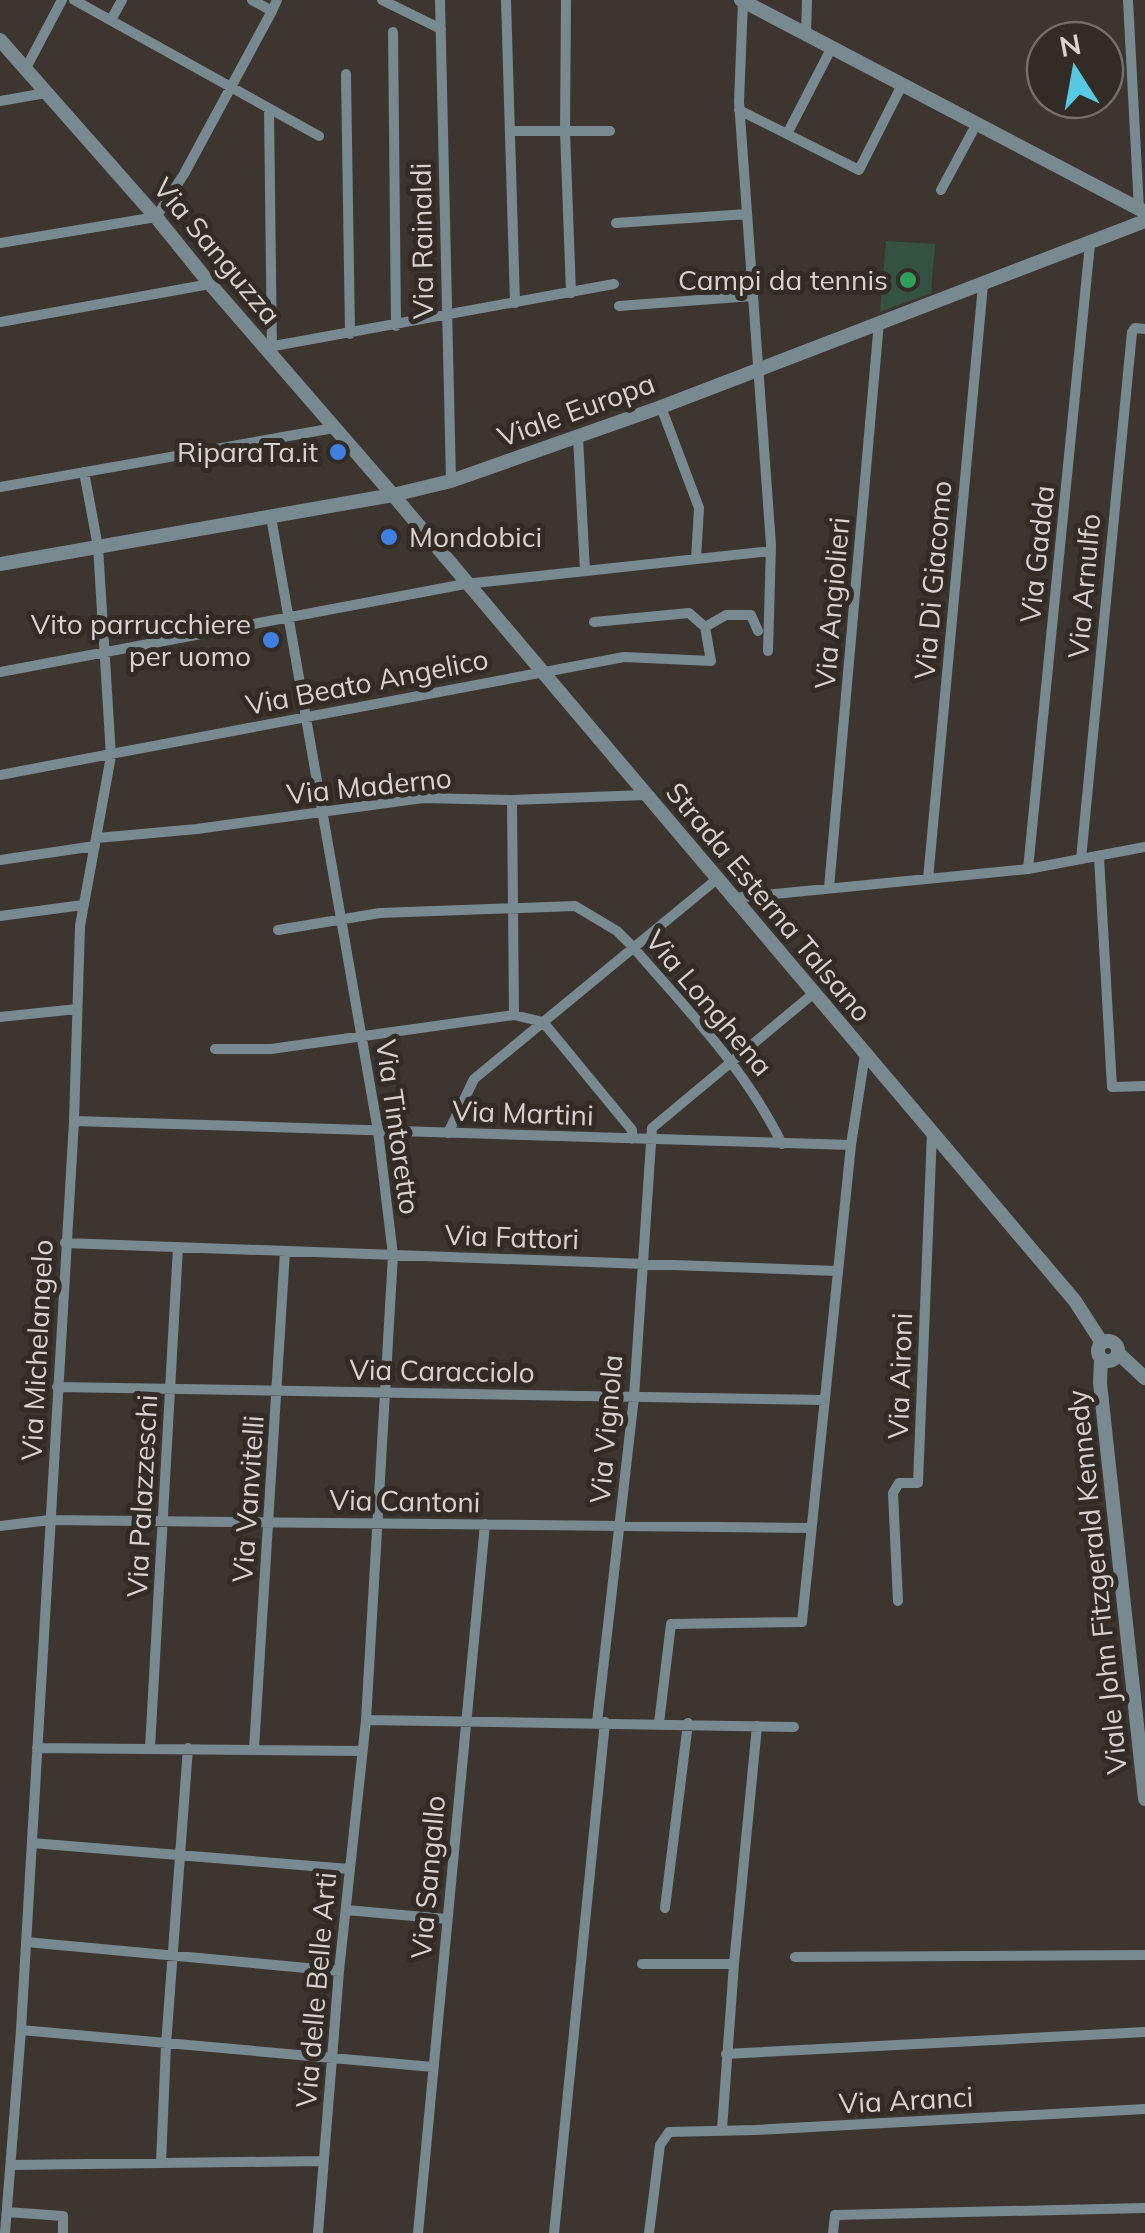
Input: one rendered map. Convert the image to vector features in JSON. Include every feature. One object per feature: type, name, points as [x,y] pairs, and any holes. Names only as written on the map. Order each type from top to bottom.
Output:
[{"type":"street","points":[[25,70],[62,0]]},
{"type":"street","points":[[74,0],[319,136]]},
{"type":"street","points":[[112,20],[122,0]]},
{"type":"street","points":[[0,243],[156,217],[184,174],[275,5],[252,0]]},
{"type":"street","points":[[382,0],[440,29]]},
{"type":"street","name":"Via Rainaldi","points":[[440,0],[451,481]]},
{"type":"street","points":[[506,0],[515,303]]},
{"type":"street","points":[[566,0],[564,131],[571,292]]},
{"type":"street","points":[[768,651],[771,552],[739,110],[742,0],[1143,214]]},
{"type":"street","points":[[806,35],[808,0]]},
{"type":"street","points":[[1128,0],[1143,214]]},
{"type":"street","points":[[393,32],[396,326]]},
{"type":"street","name":"Via Sanguzza","points":[[0,40],[6,56],[46,92],[210,284],[273,350],[393,495]]},
{"type":"street","points":[[787,134],[831,49]]},
{"type":"street","points":[[346,74],[350,334]]},
{"type":"street","points":[[860,170],[902,85]]},
{"type":"street","points":[[0,101],[46,92]]},
{"type":"street","points":[[269,109],[273,350],[614,284]]},
{"type":"street","points":[[739,110],[873,177]]},
{"type":"street","points":[[942,190],[976,125]]},
{"type":"street","points":[[510,130],[610,131]]},
{"type":"street","points":[[1112,234],[1122,217],[1117,197]]},
{"type":"street","points":[[616,223],[747,214]]},
{"type":"street","name":"Viale Europa","points":[[0,564],[393,495],[451,481],[661,407],[1090,244],[1143,214]]},
{"type":"street","name":"Via Gadda","points":[[1028,869],[1090,244]]},
{"type":"street","points":[[0,322],[210,284]]},
{"type":"street","name":"Via Di Giacomo","points":[[928,879],[983,285]]},
{"type":"street","points":[[619,306],[754,296]]},
{"type":"street","name":"Via Angiolieri","points":[[829,888],[880,322]]},
{"type":"street","name":"Via Arnulfo","points":[[1081,860],[1132,332],[1135,328],[1145,329]]},
{"type":"street","points":[[661,407],[699,508],[696,560]]},
{"type":"street","points":[[0,487],[334,428]]},
{"type":"street","points":[[578,437],[585,571]]},
{"type":"street","name":"Via Michelangelo","points":[[5,2233],[32,1843],[83,905],[111,756],[98,547],[84,472]]},
{"type":"street","name":"Strada Esterna Talsano","points":[[393,495],[1075,1301],[1102,1343]]},
{"type":"street","name":"Via Tintoretto","points":[[271,517],[343,919],[378,1131],[393,1255],[362,1751]]},
{"type":"street","points":[[0,672],[465,584],[771,552]]},
{"type":"street","points":[[594,622],[689,614],[705,626],[726,615],[751,615],[758,630]]},
{"type":"street","name":"Via Beato Angelico","points":[[0,775],[624,657],[711,661],[705,626]]},
{"type":"street","name":"Via Maderno","points":[[0,860],[96,842],[424,798],[512,800],[645,795]]},
{"type":"street","points":[[512,800],[514,1015]]},
{"type":"street","points":[[733,898],[1028,869],[1145,847]]},
{"type":"street","points":[[1099,857],[1112,1088],[1145,1086]]},
{"type":"street","points":[[448,1133],[474,1079],[717,879]]},
{"type":"street","points":[[0,916],[83,905]]},
{"type":"street","name":"Via Longhena","points":[[278,930],[380,913],[575,906],[617,930],[633,947],[732,1061],[762,1102],[782,1144]]},
{"type":"street","points":[[650,1140],[652,1128],[814,993]]},
{"type":"street","points":[[0,1017],[78,1008]]},
{"type":"street","points":[[215,1049],[271,1049],[514,1015],[543,1022],[632,1130],[632,1139]]},
{"type":"street","points":[[659,1723],[671,1624],[802,1622],[837,1271],[865,1054]]},
{"type":"street","name":"Via Martini","points":[[74,1121],[851,1145]]},
{"type":"street","name":"Via Aironi","points":[[898,1601],[893,1493],[899,1482],[918,1483],[932,1132]]},
{"type":"street","name":"Via Vignola","points":[[554,2233],[634,1397],[650,1140]]},
{"type":"street","name":"Via Fattori","points":[[65,1243],[837,1271]]},
{"type":"street","name":"Via Palazzeschi","points":[[150,1748],[178,1247]]},
{"type":"street","name":"Via Vanvitelli","points":[[254,1749],[286,1251]]},
{"type":"street","points":[[1118,1353],[1111,1361],[1101,1359],[1098,1351],[1102,1343],[1115,1343],[1118,1353],[1139,1364],[1145,1378]]},
{"type":"street","name":"Viale John Fitzgerald Kennedy","points":[[1101,1359],[1100,1383],[1145,1799]]},
{"type":"street","name":"Via Caracciolo","points":[[57,1387],[825,1400]]},
{"type":"street","name":"Via Cantoni","points":[[0,1526],[50,1520],[810,1528]]},
{"type":"street","name":"Via Sangallo","points":[[418,2233],[485,1524]]},
{"type":"street","points":[[366,1720],[794,1726]]},
{"type":"street","points":[[665,1908],[688,1724]]},
{"type":"street","points":[[722,2129],[757,1726]]},
{"type":"street","points":[[37,1748],[362,1751]]},
{"type":"street","points":[[161,2163],[188,1748]]},
{"type":"street","name":"Via delle Belle Arti","points":[[318,2233],[362,1751]]},
{"type":"street","points":[[32,1843],[349,1869]]},
{"type":"street","points":[[346,1910],[447,1920]]},
{"type":"street","points":[[26,1942],[340,1971]]},
{"type":"street","points":[[795,1957],[1145,1955]]},
{"type":"street","points":[[642,1964],[734,1964]]},
{"type":"street","points":[[21,2030],[434,2067]]},
{"type":"street","points":[[726,2054],[1145,2032]]},
{"type":"street","name":"Via Aranci","points":[[648,2233],[660,2145],[669,2132],[1145,2109]]},
{"type":"street","points":[[12,2165],[323,2161]]},
{"type":"street","points":[[833,2233],[835,2215],[1145,2208]]},
{"type":"street","points":[[7,2212],[63,2216],[63,2233]]},
{"type":"green space","name":"Campi da tennis","points":[[886,241],[935,244],[931,293],[880,312]]},
{"type":"place","name":"Campi da tennis","points":[[908,280]]},
{"type":"place","name":"RiparaTa.it","points":[[338,452]]},
{"type":"place","name":"Mondobici","points":[[389,537]]},
{"type":"place","name":"Vito parrucchiere per uomo","points":[[271,640]]}]
